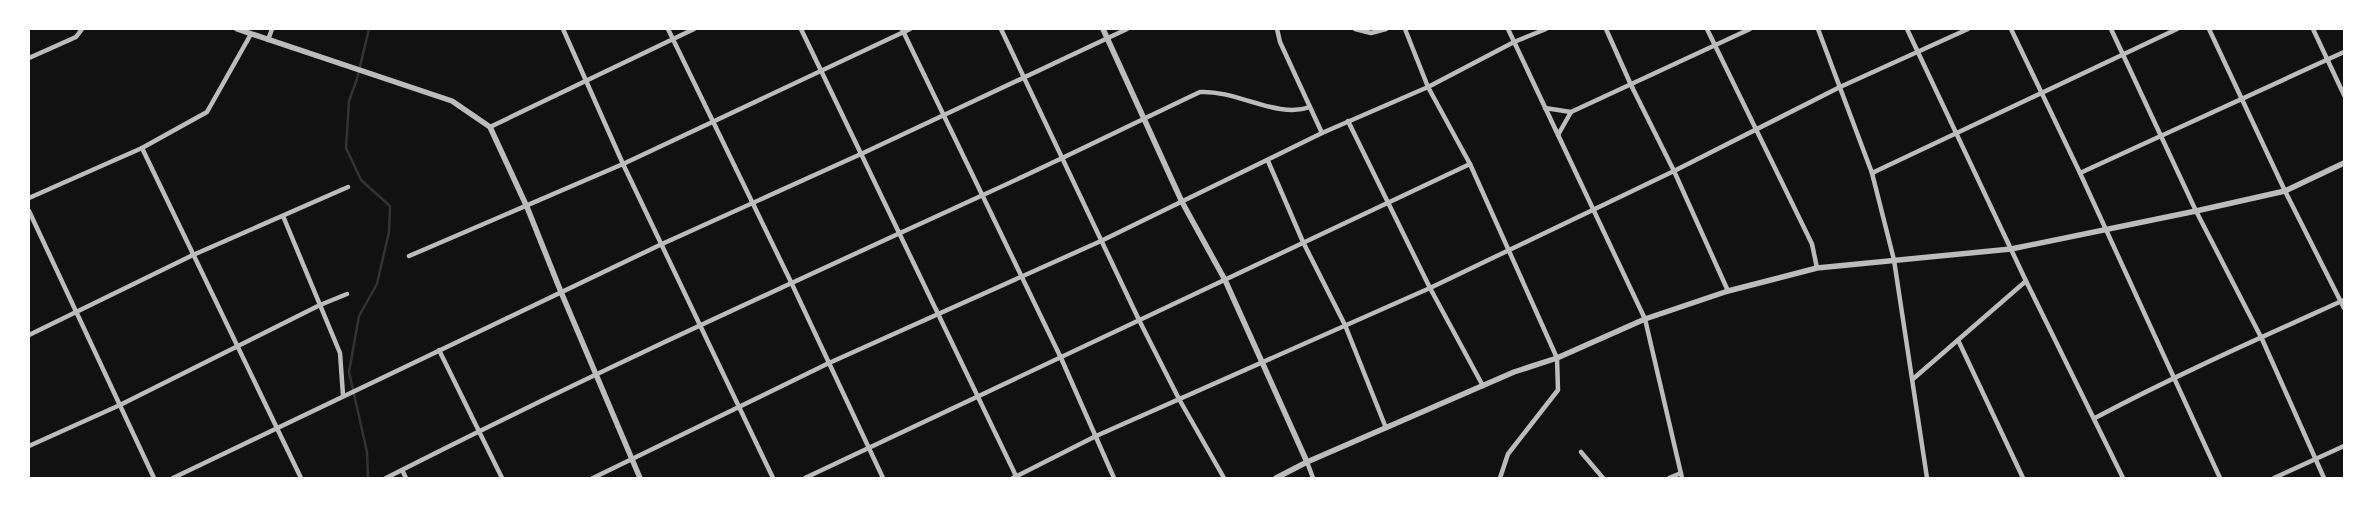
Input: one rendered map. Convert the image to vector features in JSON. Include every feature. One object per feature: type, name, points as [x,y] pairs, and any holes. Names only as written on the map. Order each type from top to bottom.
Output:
[{"type":"street","points":[[29,58],[76,37],[82,29]]},
{"type":"street","points":[[237,29],[452,101],[490,127],[527,207],[640,478]]},
{"type":"street","points":[[268,40],[272,29]]},
{"type":"street","points":[[562,29],[623,164],[773,478]]},
{"type":"street","points":[[668,29],[715,122],[883,478]]},
{"type":"street","points":[[490,127],[694,29]]},
{"type":"street","points":[[801,29],[1015,478],[1096,436],[1430,288],[1674,171],[1840,87],[1968,29]]},
{"type":"street","points":[[409,256],[527,207],[623,164],[715,122],[903,30],[910,29]]},
{"type":"street","points":[[1002,29],[1026,76],[1139,320],[1179,399],[1224,478]]},
{"type":"street","points":[[1103,29],[1182,202],[1225,280],[1263,361],[1313,478]]},
{"type":"street","points":[[173,478],[342,395],[662,244],[861,154],[1126,29]]},
{"type":"street","points":[[1277,29],[1280,42],[1322,133]]},
{"type":"street","points":[[1355,29],[1371,34],[1386,29]]},
{"type":"street","points":[[1405,29],[1428,87],[1470,164],[1557,358],[1558,390],[1508,454],[1500,478]]},
{"type":"street","points":[[1508,29],[1645,319],[1682,476],[1670,478]]},
{"type":"street","points":[[593,478],[829,364],[1101,241],[1322,133],[1428,87],[1514,42],[1546,29]]},
{"type":"street","points":[[1606,29],[1631,85],[1674,171],[1728,291]]},
{"type":"street","points":[[1708,29],[1714,46],[1812,244],[1817,268]]},
{"type":"street","points":[[1545,108],[1571,112],[1750,29]]},
{"type":"street","points":[[1818,29],[1872,172],[1894,260],[1927,478]]},
{"type":"street","points":[[1907,29],[2026,281],[2123,478]]},
{"type":"street","points":[[2011,29],[2080,172],[2104,230],[2220,478]]},
{"type":"street","points":[[2111,29],[2196,212],[2262,340],[2324,478]]},
{"type":"street","points":[[1872,172],[2177,29]]},
{"type":"street","points":[[2209,29],[2285,191],[2343,301],[2344,308]]},
{"type":"street","points":[[2312,29],[2344,95]]},
{"type":"street","points":[[903,30],[1061,358],[1114,478]]},
{"type":"street","points":[[29,198],[142,148],[207,112],[251,34]]},
{"type":"street","points":[[2080,172],[2243,100],[2344,52]]},
{"type":"street","points":[[386,478],[478,431],[791,282],[983,195],[1200,92],[1214,92],[1287,110],[1300,110],[1310,107]]},
{"type":"street","points":[[1558,135],[1571,112]]},
{"type":"street","points":[[1348,121],[1430,288],[1483,386]]},
{"type":"street","points":[[142,148],[301,478]]},
{"type":"street","points":[[1268,161],[1303,242],[1345,325],[1386,428]]},
{"type":"street","points":[[805,478],[870,449],[1470,164]]},
{"type":"street","points":[[1276,478],[1307,462],[1514,372],[1557,358],[1645,319],[1728,291],[1817,268],[2011,249],[2196,212],[2285,191],[2344,164]]},
{"type":"street","points":[[29,335],[193,255],[348,187]]},
{"type":"street","points":[[29,211],[154,478]]},
{"type":"street","points":[[283,216],[340,353],[342,395]]},
{"type":"street","points":[[1912,379],[2026,281]]},
{"type":"street","points":[[29,446],[120,404],[320,305],[347,294]]},
{"type":"street","points":[[2095,418],[2173,377],[2262,340],[2343,301]]},
{"type":"street","points":[[1958,340],[2023,478]]},
{"type":"street","points":[[439,350],[502,478]]},
{"type":"street","points":[[2274,478],[2344,446]]},
{"type":"street","points":[[1581,452],[1603,478]]},
{"type":"street","points":[[402,470],[406,478]]},
{"type":"waterway","points":[[368,478],[367,452],[349,372],[359,316],[377,284],[389,232],[390,206],[361,180],[346,148],[349,101],[357,79],[369,29]]}]
